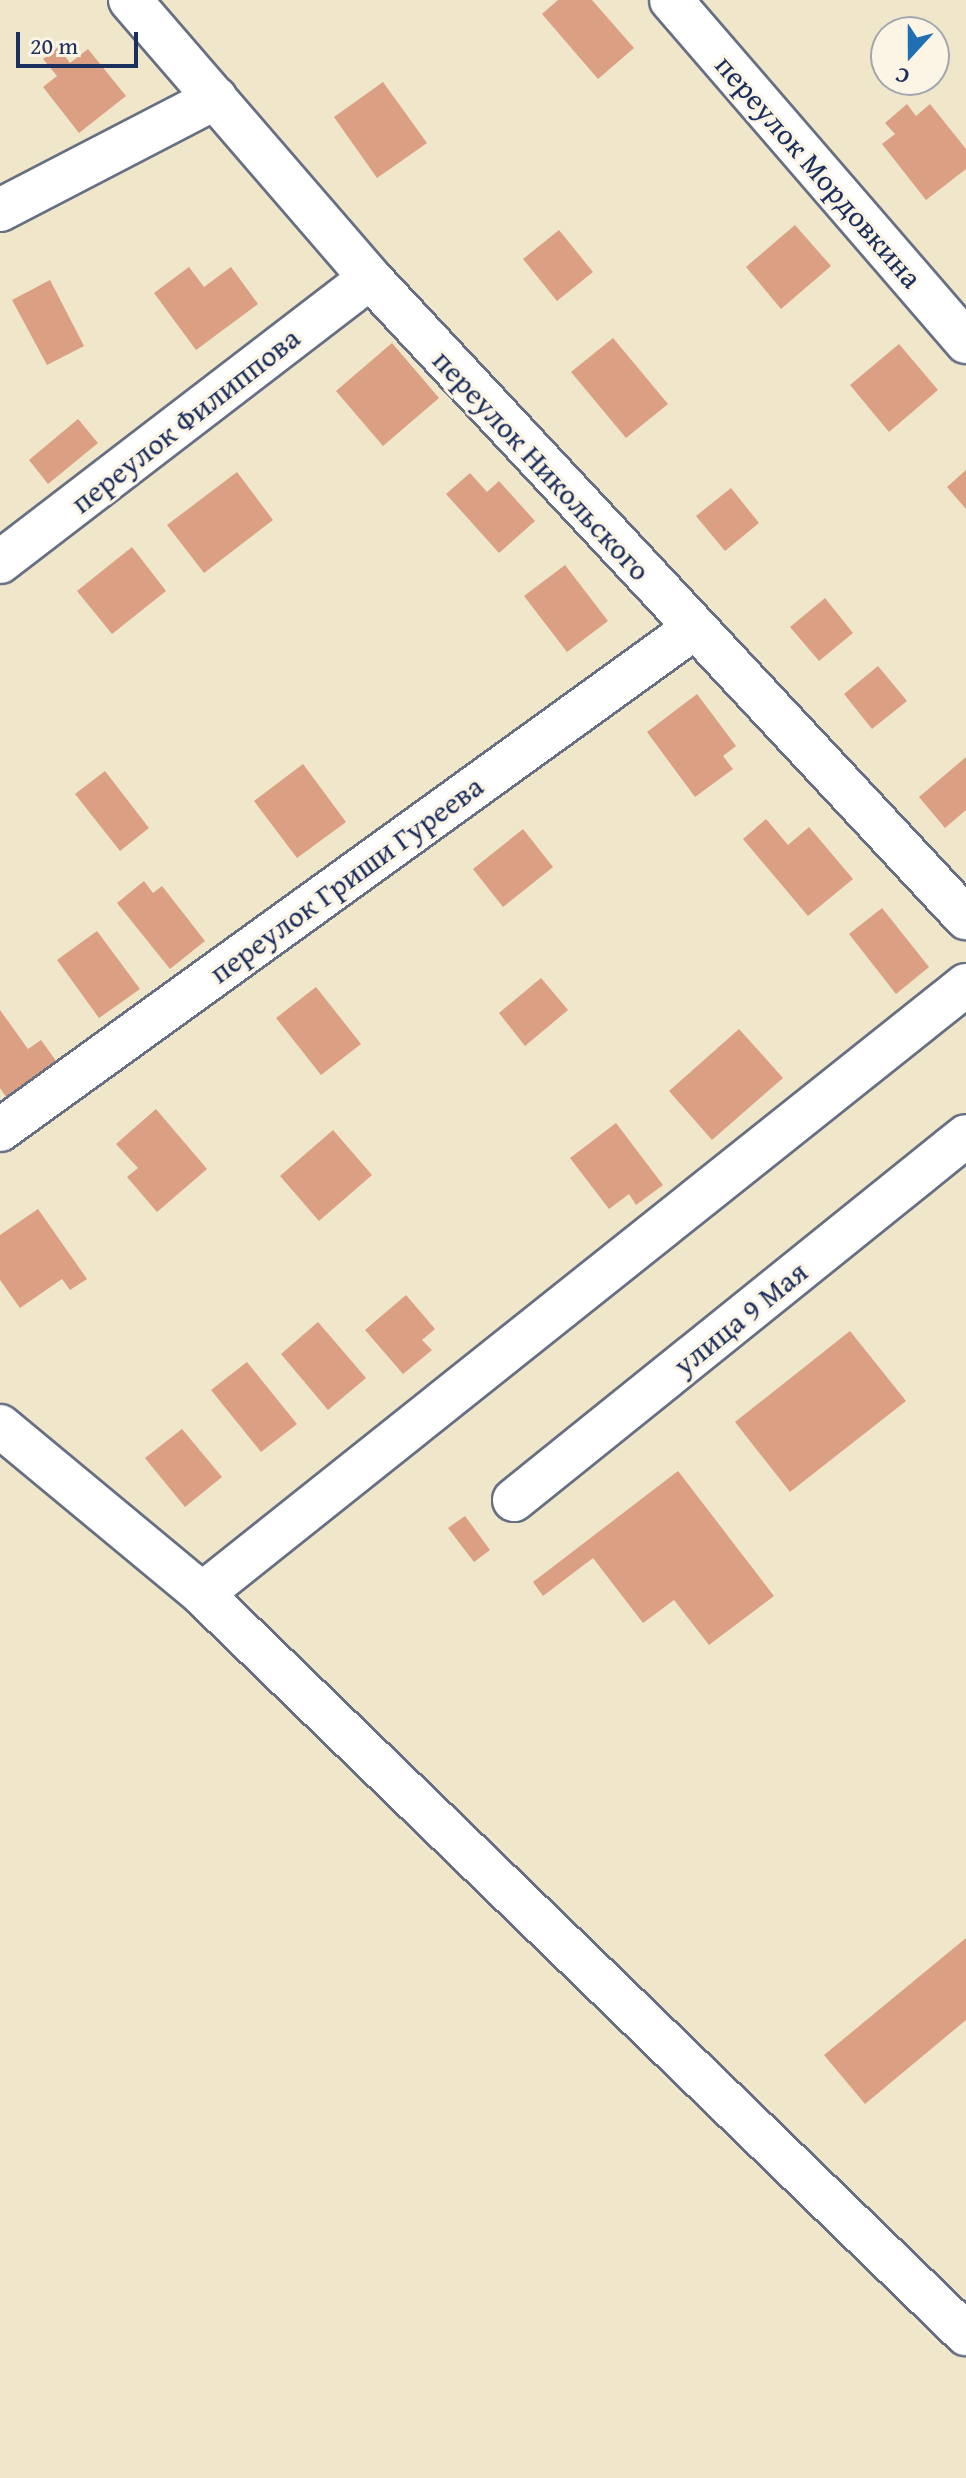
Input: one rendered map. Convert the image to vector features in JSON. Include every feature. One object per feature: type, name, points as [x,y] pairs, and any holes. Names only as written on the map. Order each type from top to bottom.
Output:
[{"type":"street","name":"переулок Никольского","points":[[130,0],[370,278],[693,629],[966,918]]},
{"type":"street","name":"переулок Мордовкина","points":[[671,0],[966,342]]},
{"type":"street","points":[[0,210],[216,98]]},
{"type":"street","name":"переулок Филиппова","points":[[0,562],[370,278]]},
{"type":"street","name":"переулок Гриши Гуреева","points":[[0,1130],[693,629]]},
{"type":"street","points":[[202,1594],[966,985]]},
{"type":"street","name":"улица 9 Мая","points":[[514,1500],[966,1136]]},
{"type":"street","points":[[0,1426],[202,1594],[966,2334]]},
{"type":"building","points":[[558,0],[592,0],[634,48],[598,79],[542,14]]},
{"type":"building","points":[[58,47],[70,63],[88,49],[126,96],[79,133],[43,87],[57,76],[43,59]]},
{"type":"building","points":[[383,82],[427,143],[377,178],[334,117]]},
{"type":"building","points":[[907,104],[916,116],[930,104],[966,149],[966,169],[926,200],[882,144],[895,134],[885,123]]},
{"type":"building","points":[[795,225],[831,266],[781,309],[746,267]]},
{"type":"building","points":[[559,230],[593,272],[557,301],[523,259]]},
{"type":"building","points":[[189,267],[204,287],[231,267],[258,304],[196,350],[154,293]]},
{"type":"building","points":[[50,280],[84,346],[47,365],[12,300]]},
{"type":"building","points":[[613,338],[668,404],[626,438],[571,372]]},
{"type":"building","points":[[392,343],[439,398],[383,446],[336,391]]},
{"type":"building","points":[[899,344],[938,390],[889,432],[850,385]]},
{"type":"building","points":[[78,419],[98,443],[48,484],[29,460]]},
{"type":"building","points":[[966,470],[966,509],[947,487]]},
{"type":"building","points":[[237,472],[273,520],[204,573],[167,525]]},
{"type":"building","points":[[470,473],[487,492],[499,481],[535,521],[499,553],[446,494]]},
{"type":"building","points":[[731,488],[759,523],[725,551],[696,516]]},
{"type":"building","points":[[132,547],[166,591],[112,634],[77,591]]},
{"type":"building","points":[[565,565],[608,621],[567,652],[524,596]]},
{"type":"building","points":[[825,598],[853,633],[819,661],[790,627]]},
{"type":"building","points":[[878,666],[907,701],[872,729],[844,694]]},
{"type":"building","points":[[697,694],[736,746],[723,756],[733,769],[695,797],[647,732]]},
{"type":"building","points":[[966,757],[966,810],[945,828],[919,797]]},
{"type":"building","points":[[303,764],[346,822],[297,858],[254,801]]},
{"type":"building","points":[[105,771],[149,828],[120,851],[75,794]]},
{"type":"building","points":[[766,819],[788,845],[809,827],[853,879],[808,916],[743,839]]},
{"type":"building","points":[[523,829],[553,867],[503,907],[473,869]]},
{"type":"building","points":[[144,881],[153,893],[162,886],[205,941],[170,969],[117,903]]},
{"type":"building","points":[[882,908],[929,967],[896,994],[849,934]]},
{"type":"building","points":[[97,931],[140,989],[99,1018],[57,960]]},
{"type":"building","points":[[541,978],[568,1010],[525,1046],[499,1013]]},
{"type":"building","points":[[316,987],[361,1044],[321,1075],[276,1018]]},
{"type":"building","points":[[0,1010],[28,1049],[41,1040],[59,1065],[9,1101],[0,1088]]},
{"type":"building","points":[[739,1029],[783,1078],[712,1140],[669,1091]]},
{"type":"building","points":[[156,1109],[207,1169],[157,1212],[127,1177],[138,1168],[116,1144]]},
{"type":"building","points":[[616,1123],[663,1185],[636,1205],[629,1194],[609,1209],[570,1158]]},
{"type":"building","points":[[333,1130],[372,1175],[319,1221],[280,1176]]},
{"type":"building","points":[[38,1209],[87,1279],[70,1290],[62,1279],[20,1308],[0,1280],[0,1235]]},
{"type":"building","points":[[406,1295],[435,1329],[422,1340],[432,1350],[403,1374],[365,1330]]},
{"type":"building","points":[[318,1322],[366,1378],[328,1410],[281,1354]]},
{"type":"building","points":[[850,1331],[906,1401],[790,1492],[735,1422]]},
{"type":"building","points":[[247,1362],[297,1424],[261,1452],[211,1390]]},
{"type":"building","points":[[182,1429],[222,1477],[185,1507],[145,1458]]},
{"type":"building","points":[[678,1471],[774,1596],[709,1645],[674,1600],[643,1623],[593,1558],[543,1596],[533,1582]]},
{"type":"building","points":[[465,1516],[490,1550],[474,1562],[448,1528]]},
{"type":"building","points":[[966,1938],[966,2020],[865,2104],[824,2055]]}]
